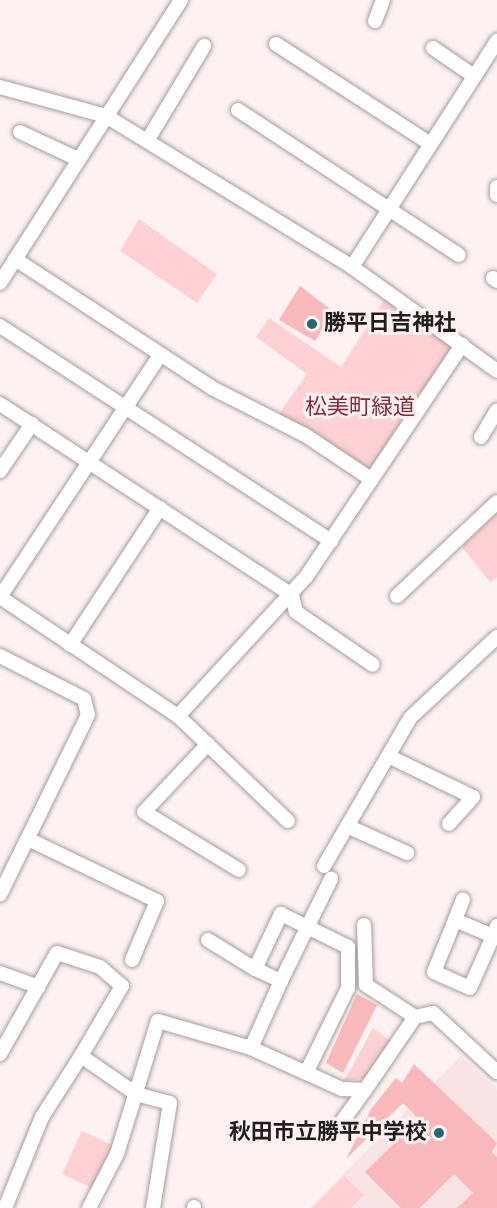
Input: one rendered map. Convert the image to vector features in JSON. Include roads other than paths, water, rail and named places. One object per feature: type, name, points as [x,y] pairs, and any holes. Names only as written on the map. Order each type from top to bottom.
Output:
[{"type":"street","points":[[0,283],[181,0]]},
{"type":"street","points":[[375,21],[383,0]]},
{"type":"street","points":[[352,267],[389,205],[497,41]]},
{"type":"street","points":[[276,44],[429,143]]},
{"type":"street","points":[[147,141],[204,46]]},
{"type":"street","points":[[433,48],[474,76]]},
{"type":"street","points":[[0,87],[105,116],[352,267],[497,371]]},
{"type":"street","points":[[238,110],[389,205],[459,255]]},
{"type":"street","points":[[20,132],[78,159]]},
{"type":"street","points":[[497,187],[497,195]]},
{"type":"street","points":[[15,259],[160,355],[305,435],[371,479]]},
{"type":"street","points":[[0,326],[331,541]]},
{"type":"street","points":[[177,716],[292,595],[331,541],[462,345]]},
{"type":"street","points":[[160,355],[0,597],[177,716],[288,821]]},
{"type":"street","points":[[0,404],[292,595],[296,612],[374,665]]},
{"type":"street","points":[[481,437],[497,410]]},
{"type":"street","points":[[0,471],[32,424]]},
{"type":"street","points":[[398,596],[497,502]]},
{"type":"street","points":[[70,645],[160,508]]},
{"type":"street","points":[[324,866],[410,718],[497,637]]},
{"type":"street","points":[[0,895],[88,716],[84,699],[1,659]]},
{"type":"street","points":[[208,744],[144,812],[238,870]]},
{"type":"street","points":[[388,756],[473,797],[449,824]]},
{"type":"street","points":[[347,826],[407,853]]},
{"type":"street","points":[[28,838],[157,901],[132,960]]},
{"type":"street","points":[[252,1048],[281,981],[331,879]]},
{"type":"street","points":[[455,920],[495,931],[470,988],[434,972],[455,920],[464,899]]},
{"type":"street","points":[[255,969],[281,914],[348,947],[350,968],[348,988],[307,1071]]},
{"type":"street","points":[[364,925],[366,985],[415,1017]]},
{"type":"street","points":[[208,940],[255,969],[281,981]]},
{"type":"street","points":[[0,1054],[57,953],[100,967],[122,986],[42,1117],[5,1208]]},
{"type":"street","points":[[0,973],[39,987]]},
{"type":"street","points":[[341,1123],[415,1017],[434,1013],[449,1022],[496,1073]]},
{"type":"street","points":[[89,1208],[117,1154],[158,1021],[252,1048],[307,1071],[342,1089],[365,1090]]},
{"type":"street","points":[[81,1056],[136,1094],[170,1103],[153,1208]]},
{"type":"place","name":"勝平日吉神社","points":[[312,324]]},
{"type":"place","name":"秋田市立勝平中学校","points":[[439,1133]]},
{"type":"park label","name":"松美町緑道","points":[[360,408]]}]
